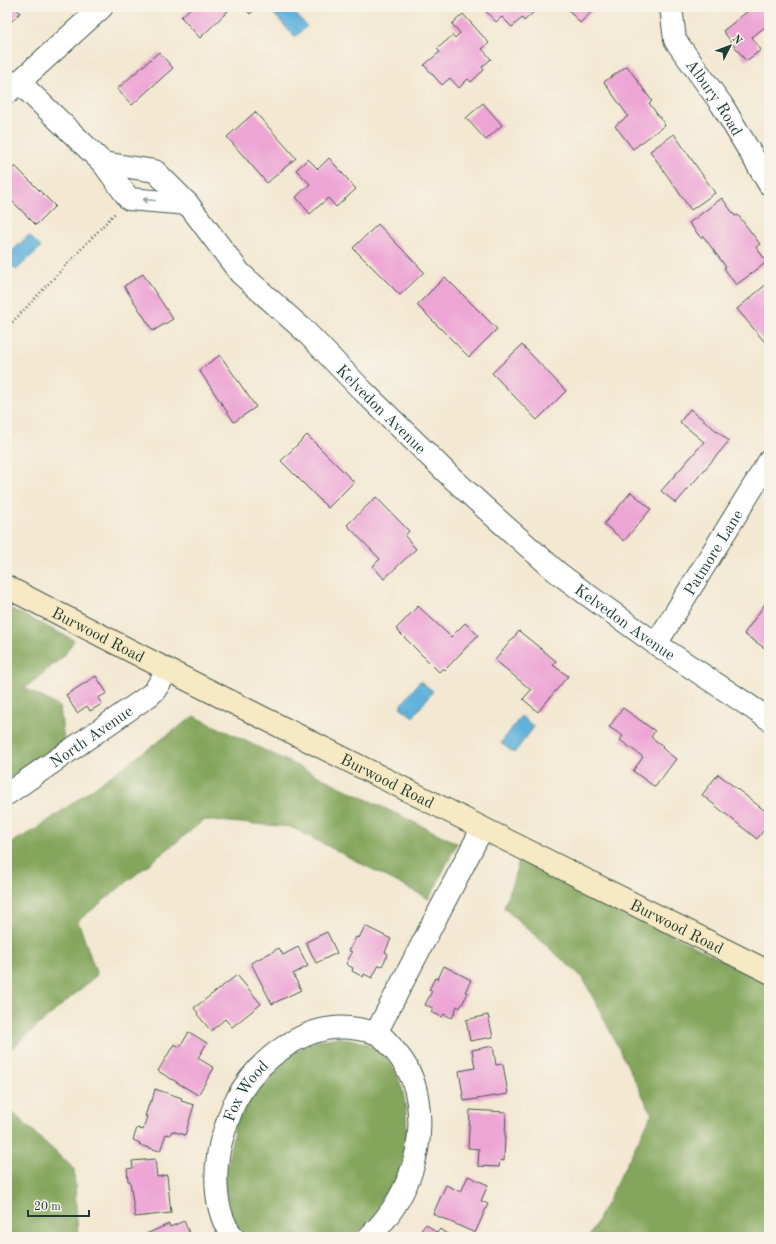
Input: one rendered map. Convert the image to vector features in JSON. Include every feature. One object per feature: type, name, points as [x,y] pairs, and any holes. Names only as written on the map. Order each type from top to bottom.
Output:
[{"type":"street","points":[[102,7],[13,87],[103,163],[129,198],[188,204]]},
{"type":"street","name":"Albury Road","points":[[671,7],[675,40],[722,105],[769,184]]},
{"type":"street","name":"Kelvedon Avenue","points":[[103,163],[155,171],[188,204],[240,273],[306,332],[362,390],[450,476],[557,572],[585,594],[656,644],[769,719]]},
{"type":"street","name":"Patmore Lane","points":[[656,644],[769,461]]},
{"type":"street","name":"Burwood Road","points":[[7,587],[482,829],[769,972]]},
{"type":"street","name":"North Avenue","points":[[7,794],[150,695],[168,670]]},
{"type":"street","points":[[369,1237],[386,1220],[405,1188],[416,1155],[420,1118],[413,1081],[404,1062],[391,1046],[376,1033],[482,829]]},
{"type":"street","name":"Fox Wood","points":[[234,1237],[229,1231],[222,1214],[216,1178],[218,1156],[222,1139],[234,1104],[244,1088],[267,1060],[301,1037],[336,1027],[376,1033]]},
{"type":"path","points":[[7,328],[129,198]]},
{"type":"green space","points":[[7,607],[74,640],[64,656],[25,688],[60,707],[64,741],[7,780]]},
{"type":"green space","points":[[194,716],[457,843],[429,899],[291,827],[204,820],[78,921],[97,975],[7,1052],[7,845],[35,830]]},
{"type":"green space","points":[[520,858],[769,984],[769,1237],[589,1237],[652,1114],[583,978],[504,908]]},
{"type":"green space","points":[[336,1037],[362,1042],[376,1049],[386,1058],[397,1074],[403,1092],[407,1127],[402,1162],[390,1194],[369,1222],[353,1237],[242,1237],[232,1219],[224,1183],[236,1119],[259,1081],[294,1052],[315,1042]]},
{"type":"green space","points":[[7,1052],[11,1111],[74,1169],[78,1237],[7,1237]]},
{"type":"water","points":[[279,7],[289,7],[307,26],[295,37],[273,13]]},
{"type":"water","points":[[29,235],[41,247],[16,270],[7,260],[7,256]]},
{"type":"water","points":[[420,681],[433,691],[413,717],[400,707]]},
{"type":"water","points":[[521,716],[534,727],[514,753],[501,743]]},
{"type":"building","points":[[7,7],[18,7],[16,8],[20,13],[7,26]]},
{"type":"building","points":[[192,7],[232,7],[200,38],[181,17]]},
{"type":"building","points":[[244,7],[258,7],[250,14]]},
{"type":"building","points":[[482,7],[534,7],[536,10],[524,21],[522,18],[512,27],[502,17],[496,22]]},
{"type":"building","points":[[566,7],[595,7],[596,8],[580,23]]},
{"type":"building","points":[[753,7],[769,7],[769,24],[752,37],[761,50],[746,61],[723,31]]},
{"type":"building","points":[[463,14],[489,43],[482,49],[491,59],[482,67],[484,70],[471,82],[468,79],[459,88],[450,78],[442,85],[424,65],[440,52],[437,49],[453,35],[455,38],[460,33],[452,24]]},
{"type":"building","points":[[159,52],[173,68],[132,105],[117,89]]},
{"type":"building","points":[[627,66],[652,101],[649,103],[665,125],[633,149],[615,126],[628,116],[604,82]]},
{"type":"building","points":[[483,103],[502,125],[486,140],[466,118]]},
{"type":"building","points":[[255,112],[296,158],[267,183],[227,137]]},
{"type":"building","points":[[674,134],[715,193],[691,210],[650,151]]},
{"type":"building","points":[[329,158],[356,189],[336,207],[328,198],[310,214],[296,197],[310,184],[296,170],[308,159],[318,169]]},
{"type":"building","points":[[15,166],[55,206],[36,225],[7,196],[7,174]]},
{"type":"building","points":[[722,198],[735,216],[738,215],[760,244],[756,247],[767,262],[736,285],[724,268],[726,267],[703,236],[701,238],[689,223]]},
{"type":"building","points":[[378,224],[424,272],[400,295],[353,248]]},
{"type":"building","points":[[143,274],[173,319],[153,331],[124,286]]},
{"type":"building","points":[[445,277],[497,329],[469,357],[417,305]]},
{"type":"building","points":[[769,282],[769,347],[737,309]]},
{"type":"building","points":[[522,345],[566,391],[537,420],[492,373]]},
{"type":"building","points":[[220,355],[256,407],[234,422],[199,370]]},
{"type":"building","points":[[690,409],[729,441],[676,503],[661,491],[704,442],[680,422]]},
{"type":"building","points":[[307,435],[354,482],[328,508],[281,461]]},
{"type":"building","points":[[631,492],[651,509],[624,541],[604,524]]},
{"type":"building","points":[[376,497],[409,531],[405,536],[416,549],[384,579],[373,566],[380,559],[347,525]]},
{"type":"building","points":[[769,598],[769,651],[744,634]]},
{"type":"building","points":[[418,606],[451,637],[465,623],[478,635],[445,670],[443,668],[439,672],[396,629]]},
{"type":"building","points":[[519,631],[556,661],[553,665],[568,676],[538,712],[523,699],[531,690],[495,660]]},
{"type":"building","points":[[96,676],[107,693],[98,698],[102,704],[90,711],[87,706],[77,713],[66,695]]},
{"type":"building","points":[[623,708],[655,731],[651,737],[676,759],[655,787],[633,771],[643,757],[620,740],[623,736],[609,727]]},
{"type":"building","points":[[718,774],[769,814],[769,823],[757,839],[702,795]]},
{"type":"building","points":[[365,926],[391,939],[385,952],[388,954],[382,966],[379,965],[372,978],[364,974],[363,977],[352,971],[353,968],[346,964],[352,952],[349,951],[356,937],[359,938]]},
{"type":"building","points":[[327,932],[337,953],[316,963],[306,942]]},
{"type":"building","points":[[298,947],[308,966],[293,974],[301,990],[272,1004],[251,963],[279,948],[283,955]]},
{"type":"building","points":[[444,966],[471,980],[465,992],[468,993],[460,1008],[457,1006],[452,1018],[444,1014],[442,1017],[431,1012],[433,1008],[425,1005],[432,991],[429,990],[435,978],[438,979]]},
{"type":"building","points":[[237,975],[261,1004],[232,1027],[225,1019],[211,1031],[194,1008]]},
{"type":"building","points":[[488,1015],[493,1037],[470,1041],[466,1020]]},
{"type":"building","points":[[189,1032],[207,1043],[198,1058],[214,1068],[198,1095],[158,1071],[174,1044],[180,1047]]},
{"type":"building","points":[[493,1046],[496,1065],[503,1064],[508,1094],[464,1101],[459,1071],[475,1068],[472,1050]]},
{"type":"building","points":[[155,1089],[182,1098],[181,1101],[194,1105],[185,1135],[172,1131],[170,1135],[166,1134],[160,1151],[139,1145],[140,1143],[133,1140],[137,1128],[143,1130],[147,1116],[145,1116],[150,1101],[152,1101]]},
{"type":"building","points":[[470,1110],[506,1112],[504,1161],[500,1160],[499,1167],[478,1166],[479,1149],[468,1148]]},
{"type":"building","points":[[155,1159],[157,1177],[167,1175],[171,1213],[135,1217],[127,1169],[133,1168],[132,1161]]},
{"type":"building","points":[[468,1176],[488,1185],[481,1201],[488,1204],[475,1233],[433,1214],[446,1185],[461,1192]]},
{"type":"building","points":[[184,1221],[191,1237],[144,1237],[144,1235],[169,1224],[170,1227]]},
{"type":"building","points":[[426,1224],[437,1233],[440,1229],[451,1237],[416,1237]]}]
